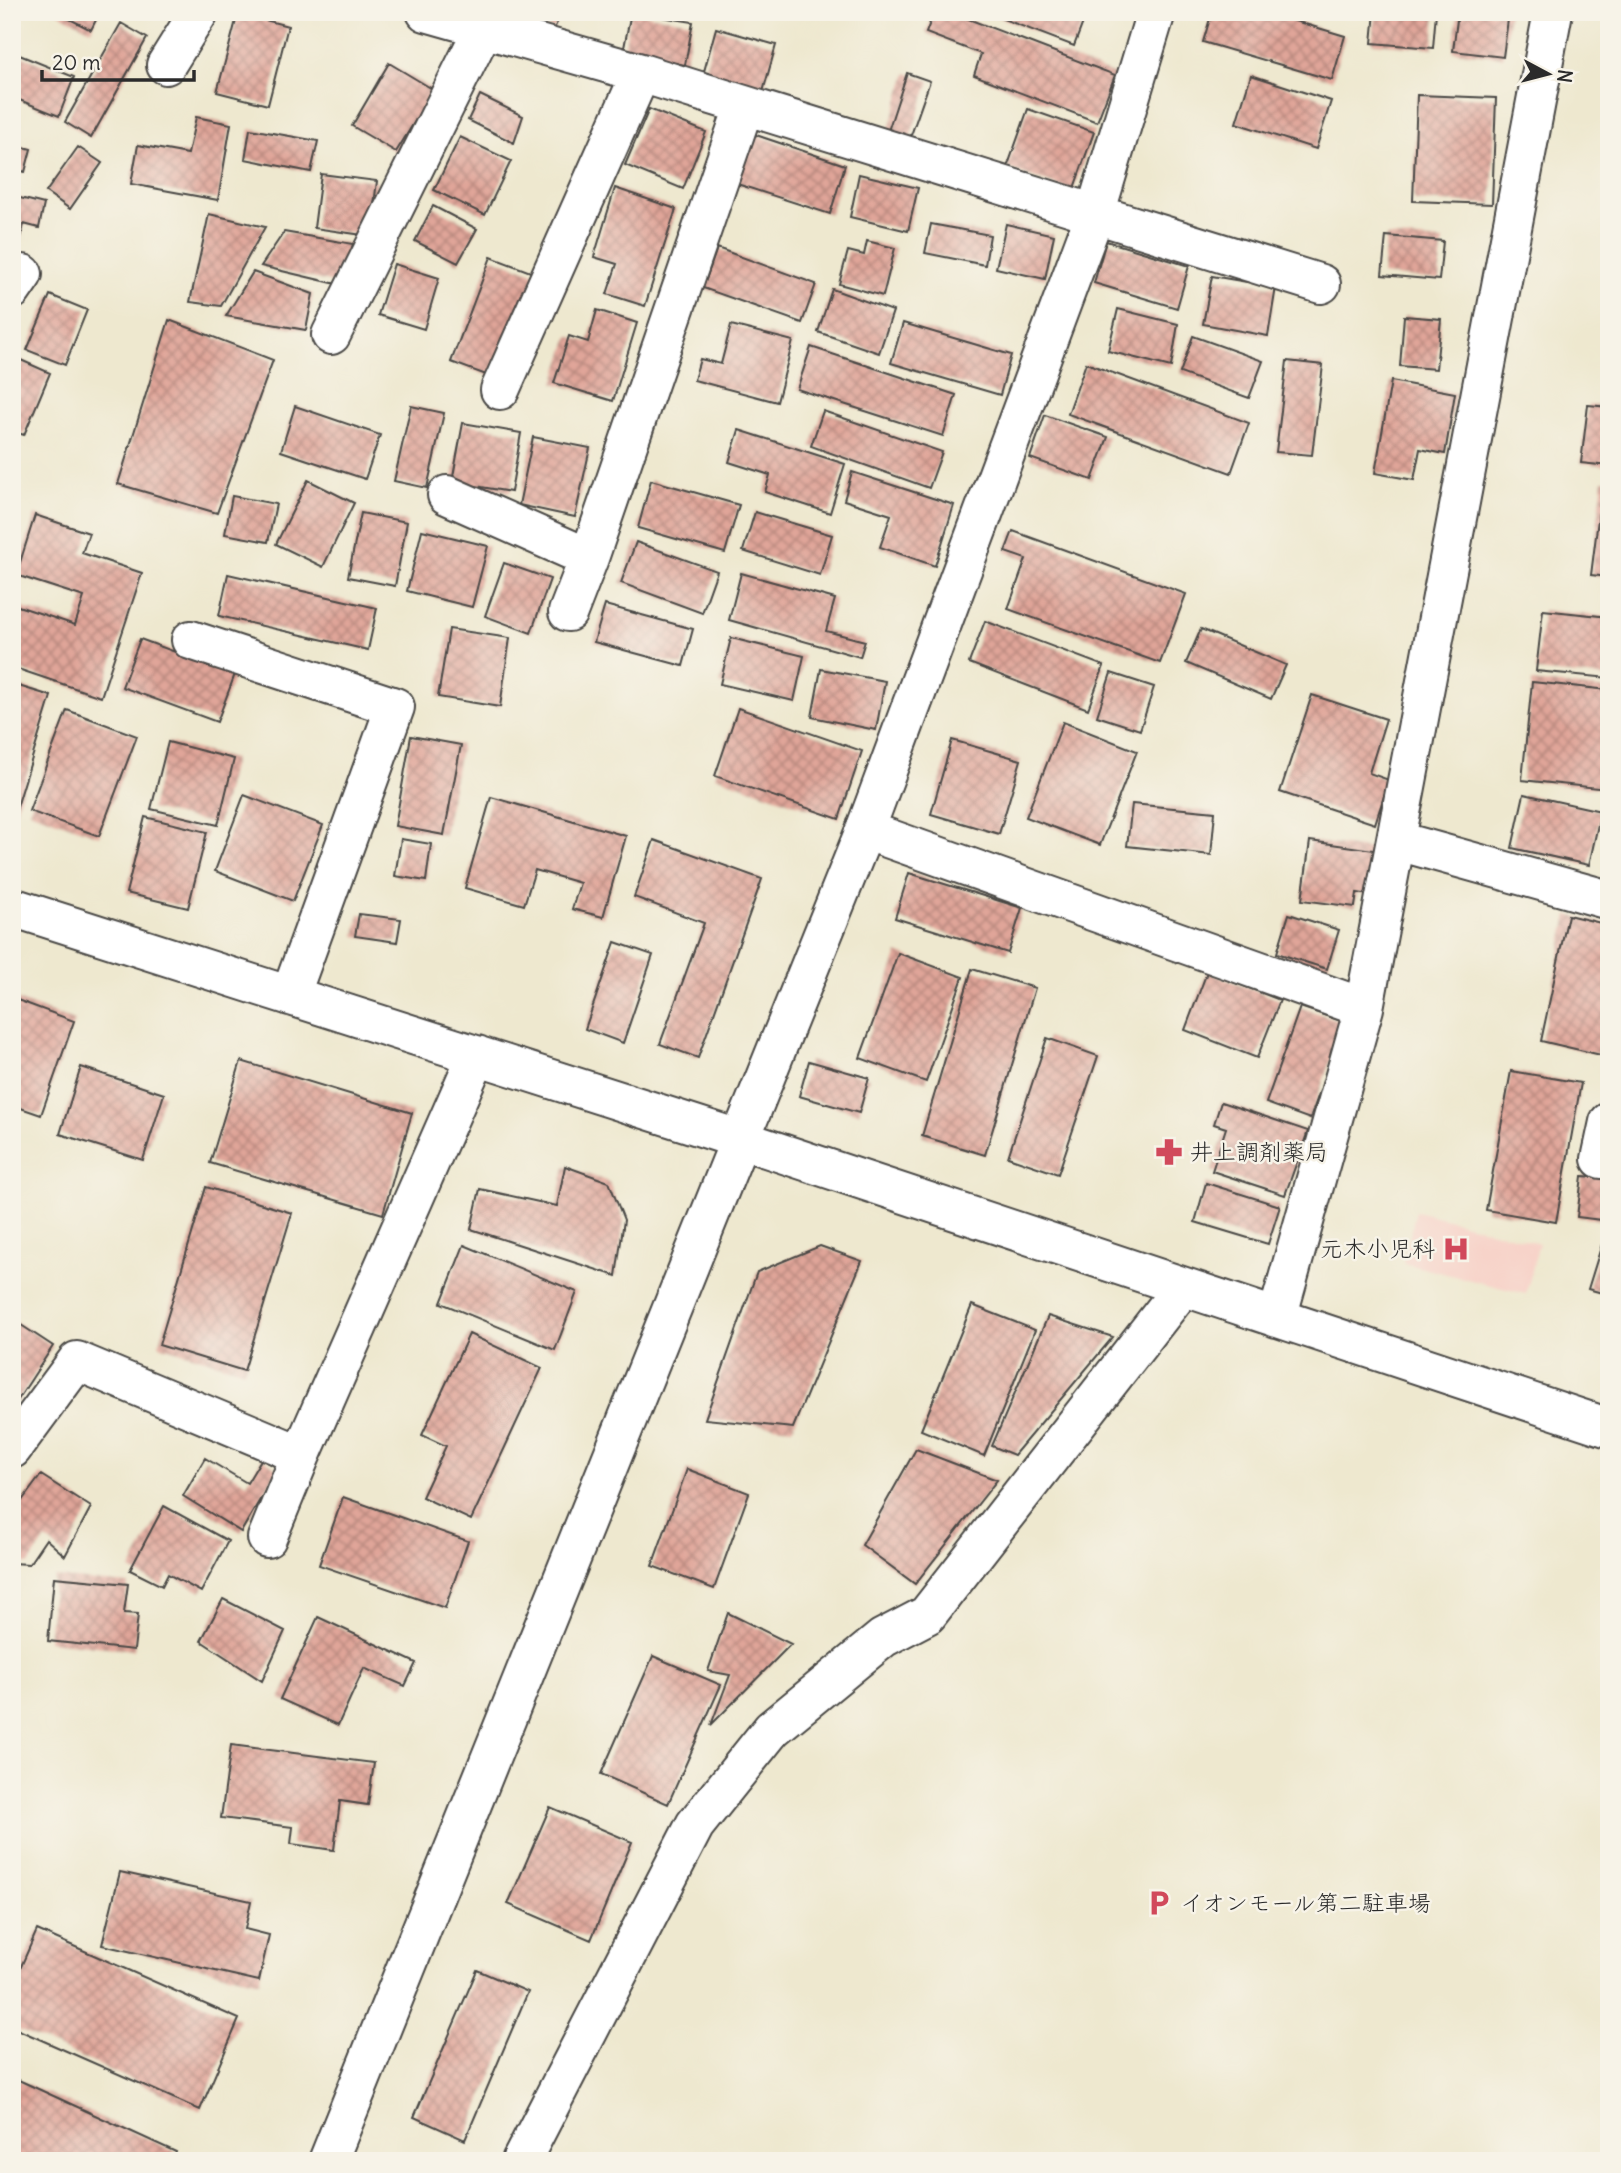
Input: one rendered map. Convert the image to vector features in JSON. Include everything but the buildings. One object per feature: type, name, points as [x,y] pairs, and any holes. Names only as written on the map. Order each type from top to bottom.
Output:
[{"type":"street","points":[[166,65],[199,12]]},
{"type":"street","points":[[426,12],[641,73],[1321,284]]},
{"type":"street","points":[[328,2161],[865,830],[1095,214],[1156,12]]},
{"type":"street","points":[[1277,1318],[1364,1008],[1398,841],[1553,12]]},
{"type":"street","points":[[331,335],[483,29]]},
{"type":"street","points":[[500,390],[641,73]]},
{"type":"street","points":[[568,612],[744,107]]},
{"type":"street","points":[[447,495],[589,558]]},
{"type":"street","points":[[191,640],[395,708],[290,996]]},
{"type":"street","points":[[865,830],[1364,1008]]},
{"type":"street","points":[[1398,841],[1609,900]]},
{"type":"street","points":[[12,908],[741,1140],[1609,1428]]},
{"type":"street","points":[[267,1538],[477,1055]]},
{"type":"street","points":[[521,2161],[695,1825],[772,1729],[883,1638],[927,1615],[1183,1287]]},
{"type":"street","points":[[12,1448],[77,1361],[301,1455]]},
{"type":"shaded area","points":[[1416,1211],[1539,1243],[1526,1294],[1403,1263]]},
{"type":"place","name":"井上調剤薬局","points":[[1169,1152]]},
{"type":"place","name":"元木小児科","points":[[1456,1249]]},
{"type":"place","name":"イオンモール第二駐車場","points":[[1159,1903]]}]
